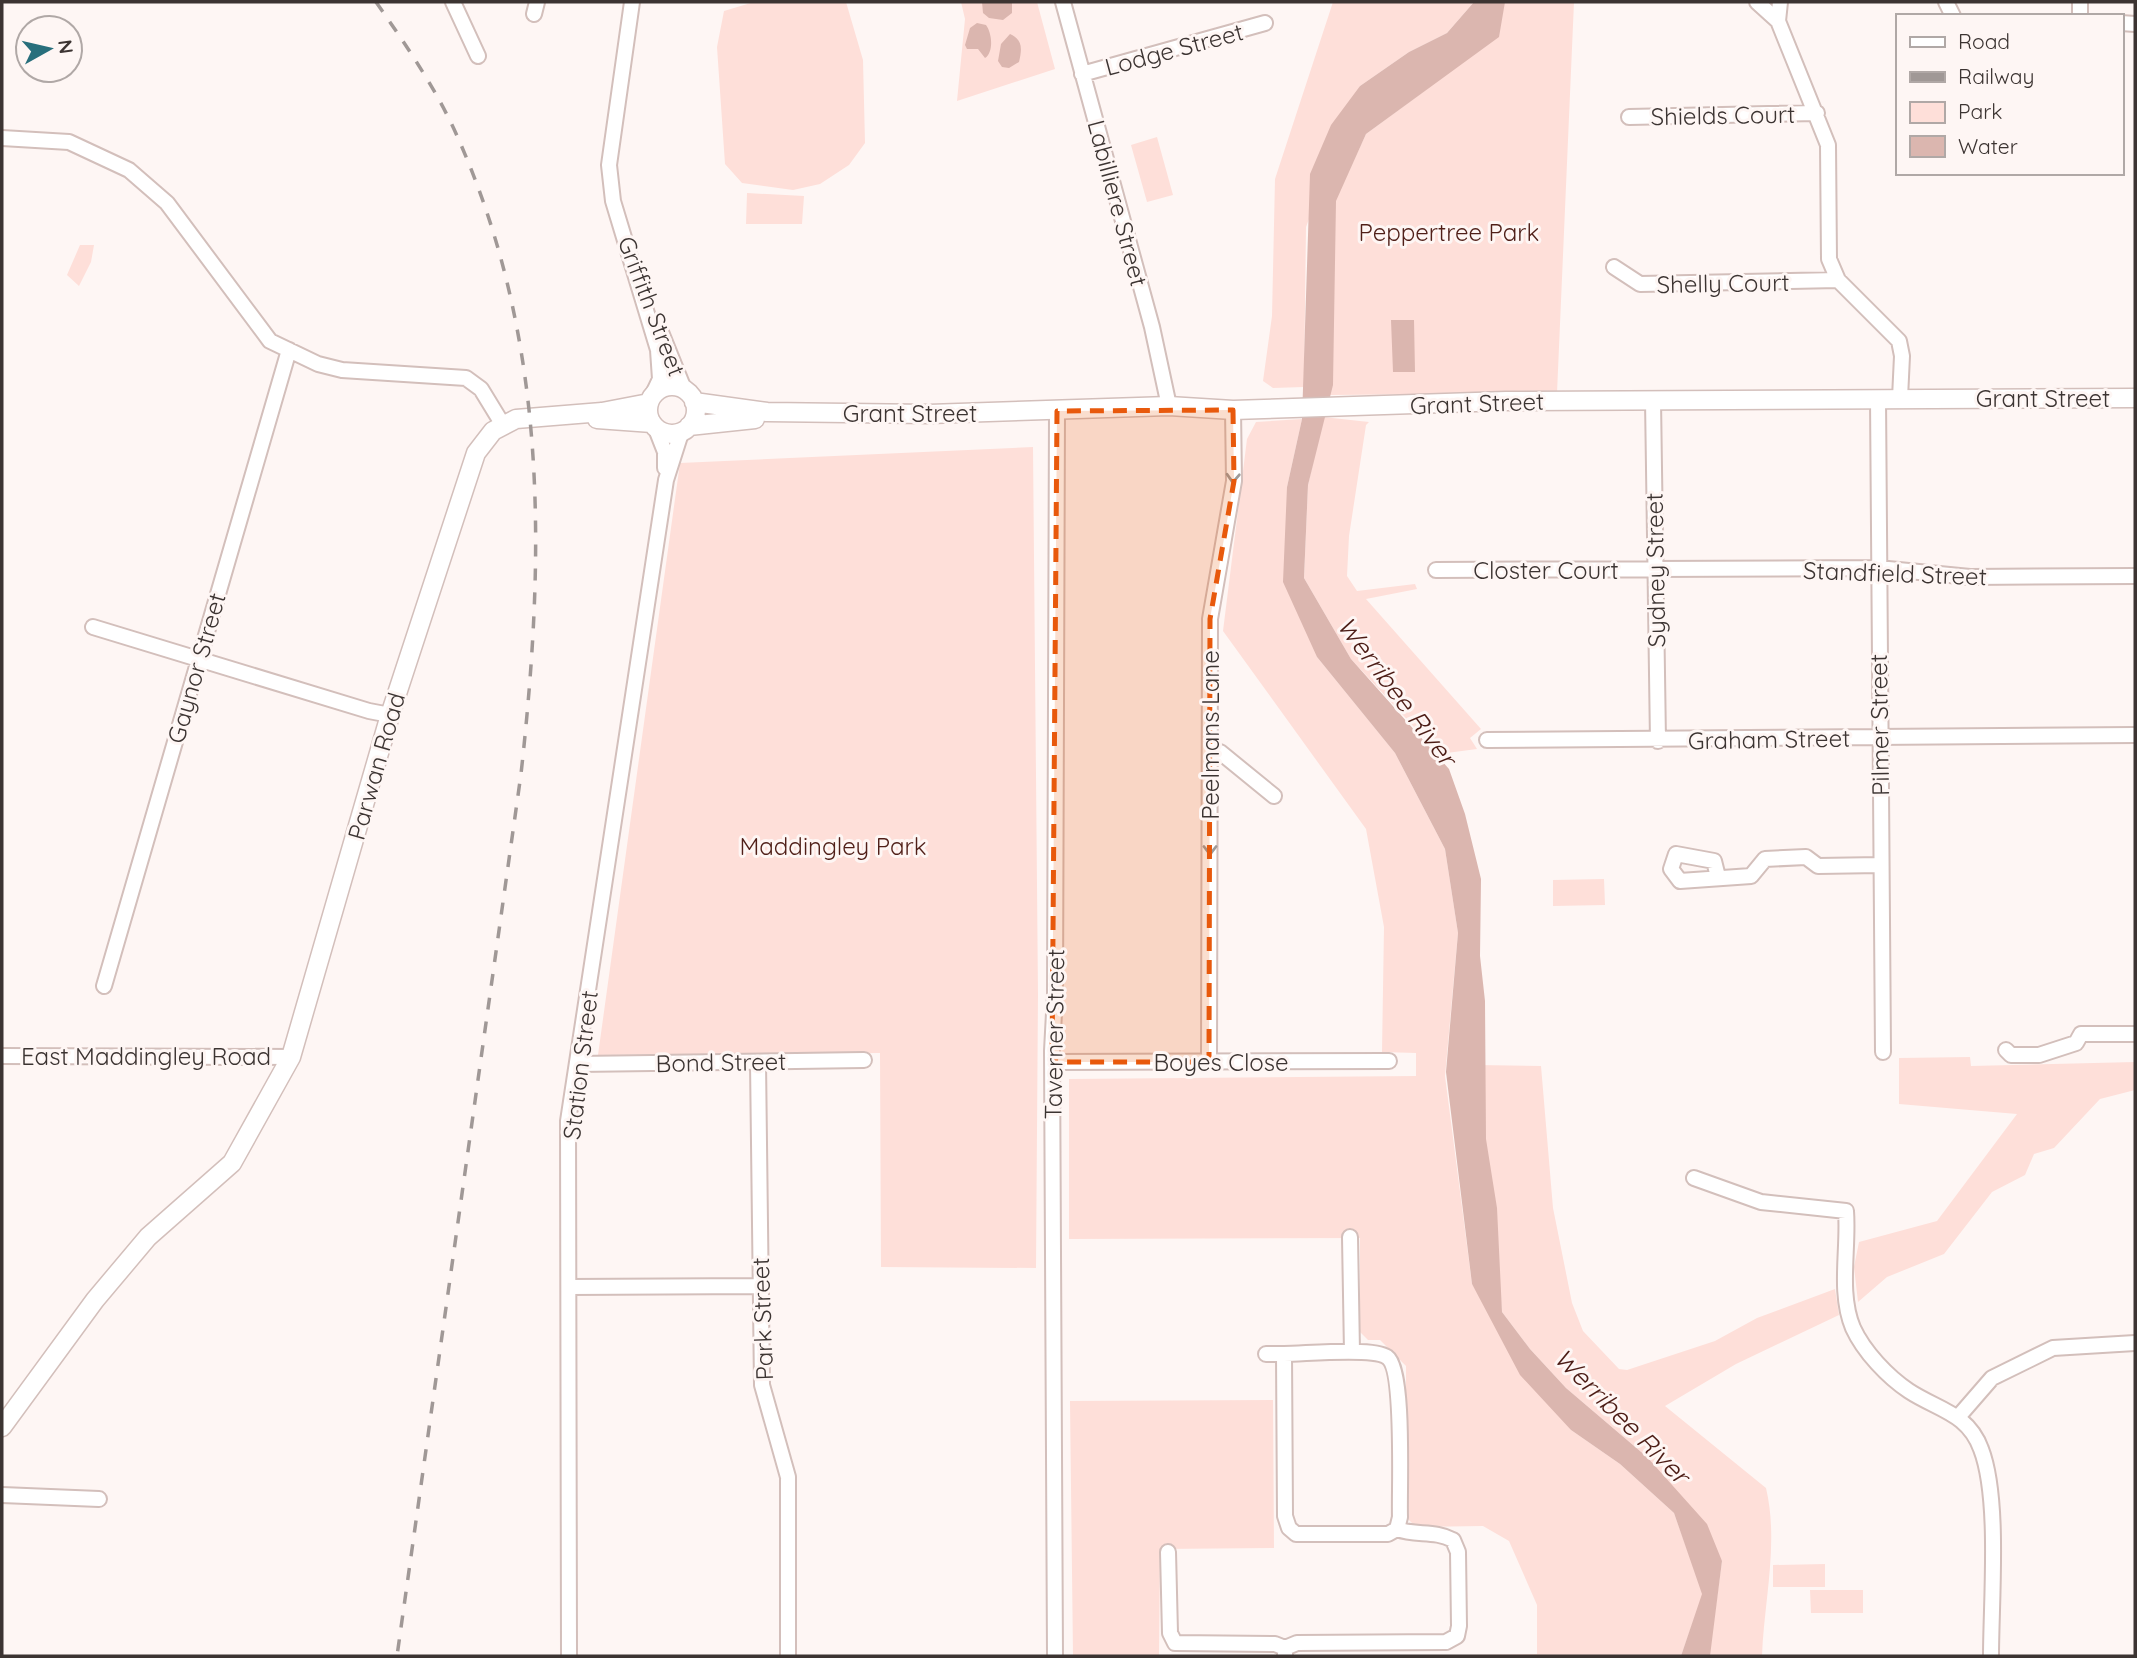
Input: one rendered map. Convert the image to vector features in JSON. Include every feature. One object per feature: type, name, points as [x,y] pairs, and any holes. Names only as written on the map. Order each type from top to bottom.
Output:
[{"type":"main road","points":[[503,425],[531,416],[558,416],[654,426],[668,434],[685,430],[696,413],[689,396],[668,387],[651,399],[558,416]]},
{"type":"main road","name":"Grant Street","points":[[689,396],[758,411],[818,414],[1057,411],[1168,406],[1233,410],[1341,408],[1506,401],[2135,398]]},
{"type":"main road","points":[[651,399],[654,426]]},
{"type":"main road","name":"Grant Street","points":[[685,430],[818,414]]},
{"type":"main road","name":"Parwan Road","points":[[2,1427],[94,1300],[148,1237],[232,1163],[291,1057],[390,715],[470,466],[483,442],[503,425]]},
{"type":"street","points":[[453,2],[478,55]]},
{"type":"street","name":"Griffith Street","points":[[632,2],[609,147],[610,182],[658,351],[660,379],[651,399]]},
{"type":"street","name":"Labilliere Street","points":[[1063,2],[1157,347],[1168,406]]},
{"type":"street","points":[[1757,2],[1778,21],[1828,145],[1829,259],[1838,280],[1899,341],[1902,356],[1900,398]]},
{"type":"street","points":[[1778,21],[1780,2]]},
{"type":"street","name":"Lodge Street","points":[[1082,74],[1265,23]]},
{"type":"street","name":"Shields Court","points":[[1629,117],[1817,113]]},
{"type":"street","points":[[2,138],[69,142],[130,170],[167,203],[270,341],[318,364],[342,370],[466,378],[481,389],[503,425]]},
{"type":"street","name":"Griffith Street","points":[[620,223],[689,396]]},
{"type":"street","name":"Shelly Court","points":[[1614,267],[1640,284],[1838,280]]},
{"type":"street","name":"Gaynor Street","points":[[104,986],[289,351]]},
{"type":"street","name":"Pilmer Street","points":[[1878,398],[1883,1052]]},
{"type":"street","name":"Sydney Street","points":[[1653,400],[1658,741]]},
{"type":"street","name":"Peelmans Lane","points":[[1209,1062],[1210,619],[1234,481],[1233,410]]},
{"type":"street","name":"Taverner Street","points":[[1055,1656],[1052,1062],[1057,411]]},
{"type":"street","name":"Station Street","points":[[569,1656],[568,1121],[666,480],[665,452],[654,426]]},
{"type":"street","name":"Station Street","points":[[666,480],[685,430]]},
{"type":"street","name":"Standfield Street","points":[[1655,570],[1878,568],[1970,576],[2135,576]]},
{"type":"street","name":"Closter Court","points":[[1436,570],[1655,570]]},
{"type":"street","points":[[93,627],[390,715]]},
{"type":"street","name":"Graham Street","points":[[1487,740],[1658,741],[2135,735]]},
{"type":"street","points":[[1210,750],[1220,752],[1274,796]]},
{"type":"street","points":[[1718,877],[1751,876],[1765,859],[1806,857],[1818,866],[1880,865]]},
{"type":"street","points":[[2006,1050],[2011,1055],[2039,1055],[2076,1044],[2081,1034],[2135,1034]]},
{"type":"street","name":"East Maddingley Road","points":[[2,1056],[291,1057]]},
{"type":"street","name":"Bond Street","points":[[578,1064],[864,1060]]},
{"type":"street","name":"Boyes Close","points":[[1052,1062],[1389,1061]]},
{"type":"street","name":"Park Street","points":[[758,1062],[762,1385],[789,1477],[788,1656]]},
{"type":"street","points":[[1694,1178],[1761,1202],[1846,1211],[1845,1274],[1853,1328],[1891,1377],[1910,1392],[1959,1416],[1981,1448],[1991,1495],[1991,1656]]},
{"type":"street","points":[[1350,1237],[1352,1352]]},
{"type":"street","points":[[569,1287],[760,1286]]},
{"type":"street","points":[[1959,1416],[1992,1378],[2053,1348],[2135,1343]]},
{"type":"street","points":[[1266,1354],[1373,1352],[1387,1357],[1398,1379],[1400,1517],[1397,1529],[1388,1534],[1296,1534],[1289,1528],[1285,1516],[1284,1354]]},
{"type":"street","points":[[2,1495],[99,1499]]},
{"type":"street","points":[[1168,1552],[1170,1633],[1175,1643],[1275,1644],[1285,1652],[1297,1643],[1446,1642],[1457,1636],[1458,1552],[1454,1540],[1441,1534],[1411,1534],[1397,1529]]},
{"type":"highlighted area","points":[[1233,410],[1234,481],[1210,619],[1209,1062],[1052,1062],[1057,411]]},
{"type":"green space","points":[[754,2],[846,2],[863,60],[865,143],[849,165],[820,184],[793,190],[742,183],[725,164],[717,47],[724,11]]},
{"type":"green space","points":[[961,2],[1037,2],[1055,69],[957,101],[965,19]]},
{"type":"green space","points":[[1333,2],[1474,2],[1447,33],[1409,52],[1360,86],[1306,227],[1304,387],[1273,388],[1263,381],[1272,316],[1275,179]]},
{"type":"green space","name":"Peppertree Park","points":[[1505,2],[1574,2],[1557,393],[1330,395],[1335,201],[1366,134],[1427,89]]},
{"type":"green space","points":[[1157,137],[1173,195],[1147,202],[1131,145]]},
{"type":"green space","points":[[747,193],[804,196],[802,224],[746,224]]},
{"type":"green space","points":[[80,245],[94,245],[91,262],[79,286],[67,275]]},
{"type":"green space","points":[[1323,417],[1369,422],[1366,425],[1349,536],[1347,576],[1357,591],[1415,584],[1417,589],[1366,599],[1481,729],[1470,738],[1477,749],[1439,754],[1351,659],[1304,578],[1308,485]]},
{"type":"green space","points":[[1302,419],[1287,487],[1317,657],[1395,753],[1445,849],[1458,933],[1445,1076],[1472,1284],[1571,1430],[1620,1464],[1674,1513],[1703,1594],[1681,1656],[1384,1656],[1537,1654],[1537,1605],[1509,1541],[1483,1526],[1416,1527],[1406,1517],[1406,1366],[1380,1340],[1368,1340],[1360,1332],[1360,1238],[1069,1239],[1069,1079],[1416,1076],[1416,1053],[1382,1052],[1384,927],[1366,829],[1223,631],[1247,439],[1256,422]]},
{"type":"green space","name":"Maddingley Park","points":[[1033,447],[1038,994],[1036,1268],[881,1267],[880,1053],[598,1055],[680,463]]},
{"type":"green space","points":[[1604,879],[1605,905],[1553,906],[1553,880]]},
{"type":"green space","points":[[1970,1057],[1971,1066],[2135,1062],[2135,1090],[2100,1099],[2054,1148],[2034,1154],[2025,1175],[1992,1192],[1944,1254],[1887,1277],[1858,1302],[1854,1267],[1859,1242],[1937,1221],[2017,1114],[1899,1104],[1899,1058]]},
{"type":"green space","points":[[1476,1065],[1541,1066],[1553,1208],[1572,1303],[1583,1331],[1619,1369],[1627,1370],[1715,1341],[1757,1318],[1835,1289],[1839,1315],[1736,1364],[1665,1406],[1766,1488],[1770,1509],[1771,1551],[1762,1656],[1709,1656],[1722,1561],[1647,1457],[1566,1388],[1530,1349],[1502,1312]]},
{"type":"green space","points":[[1273,1400],[1274,1548],[1160,1549],[1159,1656],[1073,1656],[1070,1401]]},
{"type":"green space","points":[[1825,1564],[1825,1587],[1773,1587],[1773,1565]]},
{"type":"green space","points":[[1810,1590],[1863,1590],[1863,1613],[1811,1613]]},
{"type":"water","points":[[982,2],[1012,2],[1012,13],[1003,20],[989,18],[983,13]]},
{"type":"water","points":[[1474,2],[1505,2],[1499,37],[1366,134],[1336,201],[1333,385],[1308,485],[1304,578],[1351,659],[1449,769],[1465,814],[1481,879],[1480,956],[1485,1001],[1486,1139],[1497,1208],[1502,1312],[1530,1349],[1566,1388],[1647,1457],[1707,1524],[1722,1561],[1710,1656],[1681,1656],[1702,1594],[1674,1513],[1620,1464],[1571,1430],[1520,1375],[1472,1284],[1446,1072],[1458,933],[1445,849],[1395,753],[1317,657],[1283,582],[1287,487],[1302,419],[1310,174],[1331,125],[1360,86],[1409,52],[1447,33]]},
{"type":"water","points":[[977,23],[986,25],[990,33],[991,47],[985,58],[978,49],[967,49],[965,45],[970,28]]},
{"type":"water","points":[[1010,34],[1017,39],[1021,49],[1019,62],[1009,68],[1002,67],[998,61],[1001,44]]},
{"type":"water","points":[[1391,320],[1414,320],[1415,372],[1393,372]]},
{"type":"railway","points":[[376,2],[441,103],[458,138],[488,215],[510,293],[524,372],[533,451],[536,531],[534,611],[521,774],[397,1656]]},
{"type":"water label","name":"Werribee River","points":[[1397,691]]},
{"type":"water label","name":"Werribee River","points":[[1622,1416]]}]
